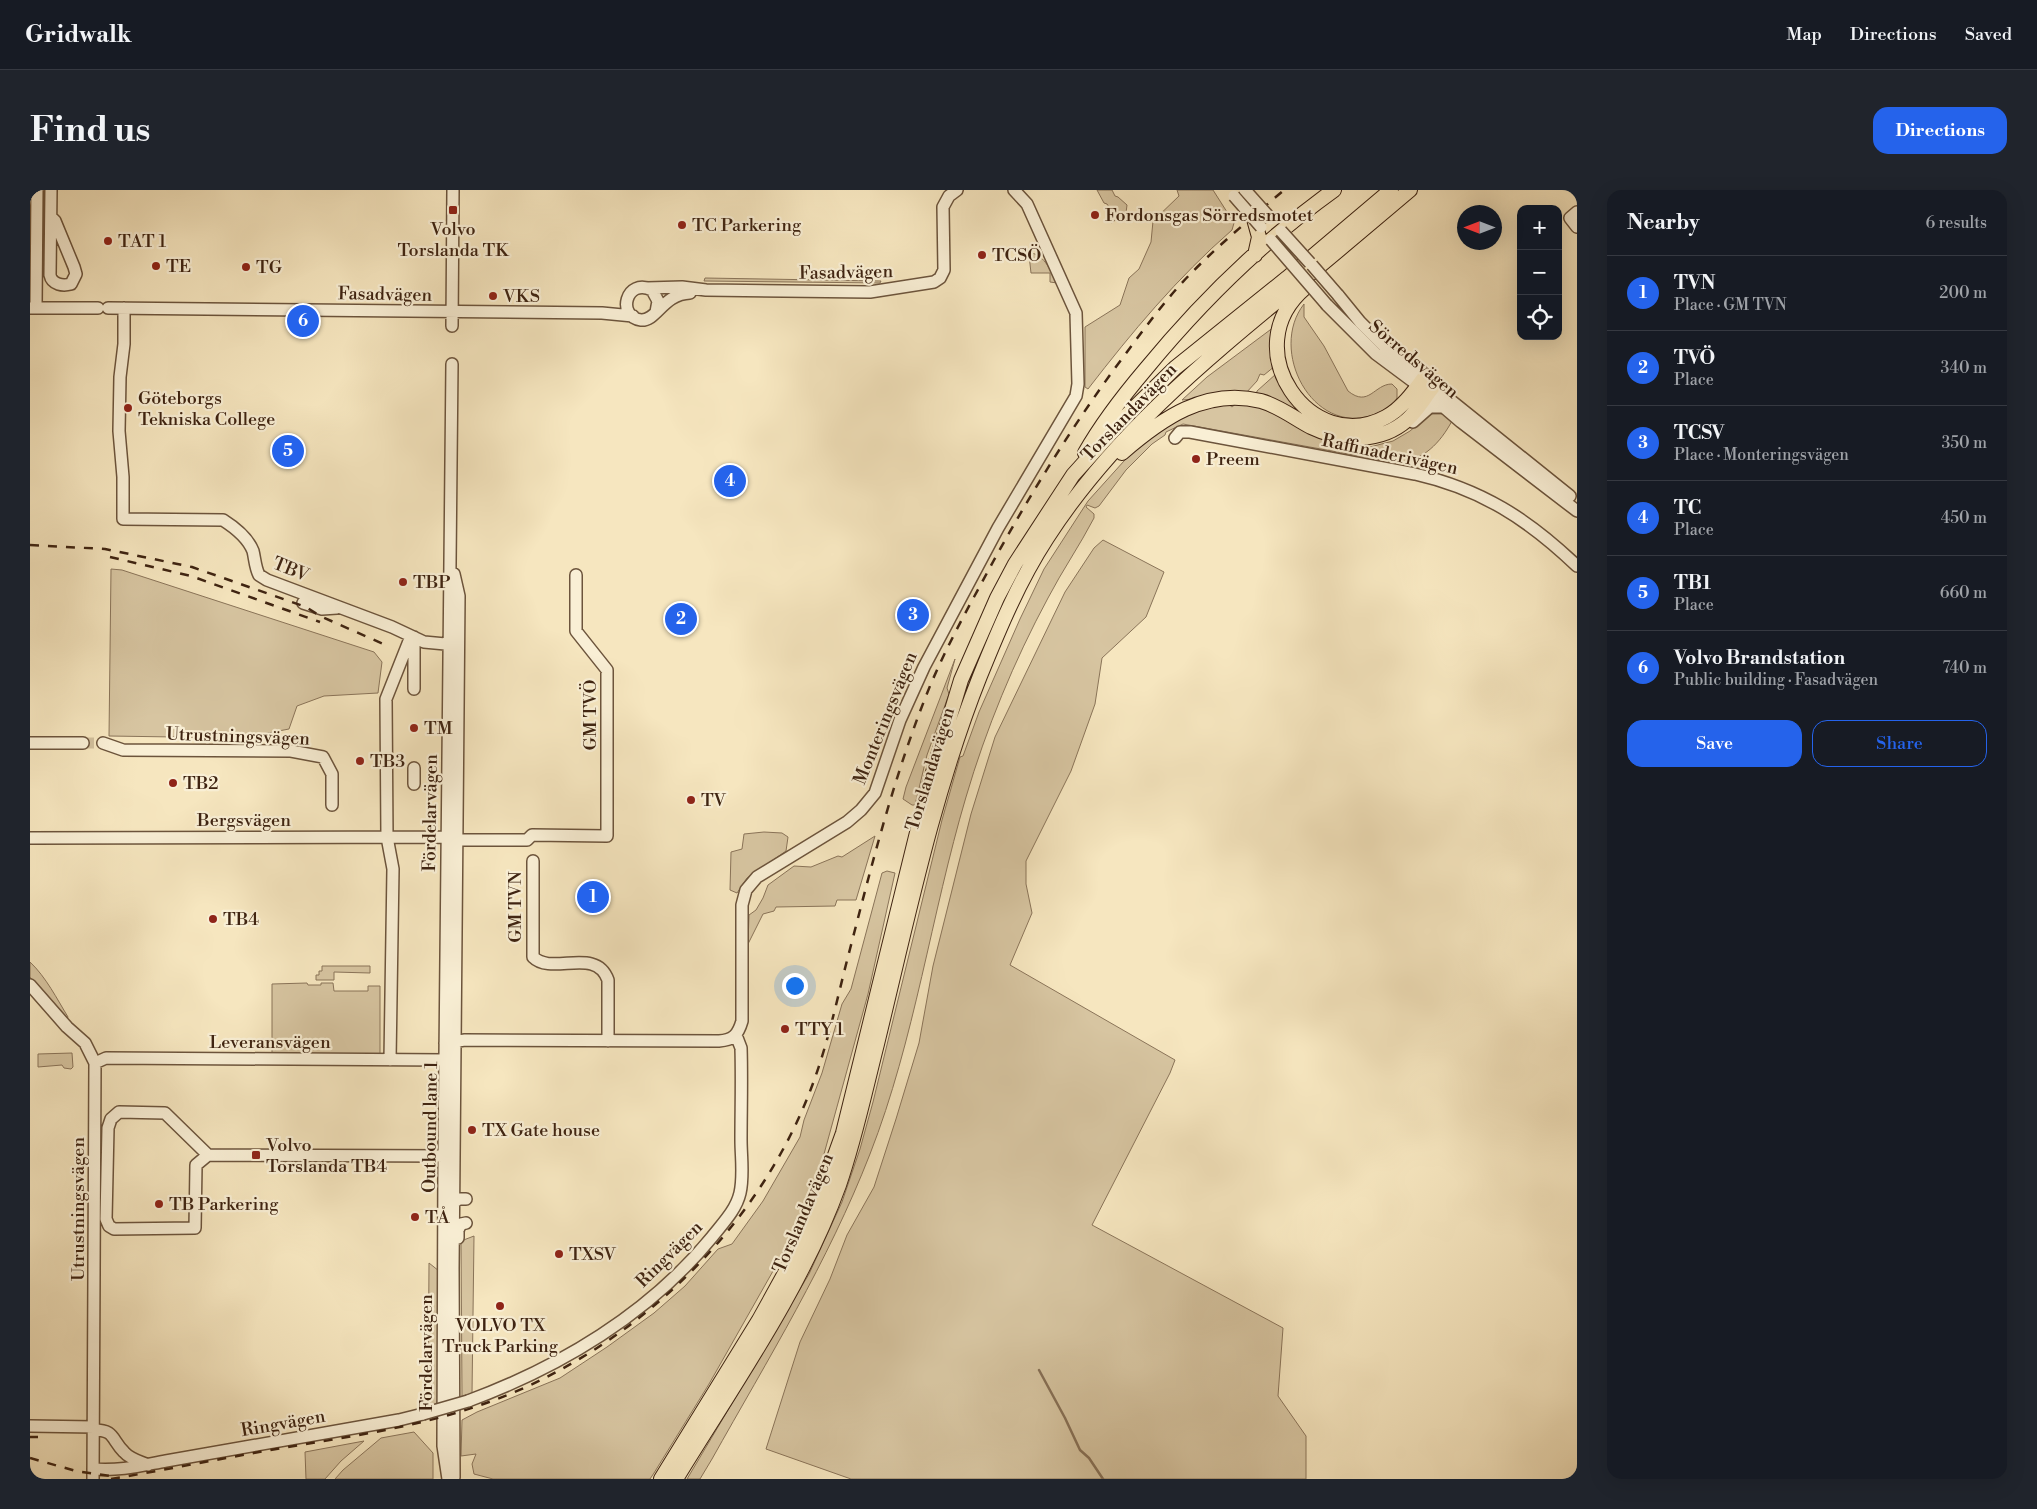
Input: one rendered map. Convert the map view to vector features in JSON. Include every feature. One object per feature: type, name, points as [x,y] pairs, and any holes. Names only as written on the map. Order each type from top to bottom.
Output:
[{"type":"main road","points":[[1073,476],[1096,432],[1182,325],[1276,235],[1334,190]]},
{"type":"main road","name":"Torslandavägen","points":[[660,1479],[759,1320],[808,1233],[843,1133],[927,792],[962,680],[1006,580],[1025,547],[1073,476],[1127,415],[1176,368],[1391,190]]},
{"type":"main road","name":"Torslandavägen","points":[[676,1479],[770,1328],[816,1238],[839,1185],[853,1139],[939,798],[967,710],[997,633],[1034,560],[1062,517],[1115,448],[1154,409],[1211,356],[1410,190]]},
{"type":"main road","points":[[1421,190],[1296,297],[1281,323],[1276,349],[1280,372],[1294,396],[1319,416],[1340,424],[1364,425],[1385,418],[1426,386]]},
{"type":"main road","points":[[1271,219],[1289,217],[1322,199]]},
{"type":"main road","points":[[1254,219],[1259,237],[1255,256]]},
{"type":"main road","points":[[1087,484],[1164,419],[1187,407],[1214,400],[1234,398],[1259,401],[1272,405],[1312,427],[1346,438],[1362,438],[1384,433],[1408,419],[1426,386]]},
{"type":"street","name":"Fasadvägen","points":[[37,190],[33,308],[602,313],[646,319],[675,295],[706,290]]},
{"type":"street","points":[[51,190],[51,217],[51,279],[54,283],[71,284],[76,274],[74,267],[55,221],[51,217]]},
{"type":"street","points":[[452,326],[453,190]]},
{"type":"street","name":"Fasadvägen","points":[[602,313],[627,298],[635,289],[682,287],[706,290],[870,292],[934,282],[940,278],[944,270],[944,205],[949,196],[957,190]]},
{"type":"street","name":"Monteringsvägen","points":[[736,1035],[742,1021],[742,905],[746,890],[757,878],[847,822],[861,810],[875,793],[900,720],[924,666],[998,528],[1076,396],[1078,384],[1076,313],[1027,204],[1019,193],[1014,190]]},
{"type":"street","name":"Sörredsvägen","points":[[1245,190],[1271,219],[1276,235],[1327,304],[1376,354],[1426,386],[1577,502]]},
{"type":"street","name":"Sörredsvägen","points":[[1231,193],[1254,219],[1276,235],[1338,296],[1360,322],[1446,408],[1577,511]]},
{"type":"street","points":[[1577,212],[1570,218],[1577,227]]},
{"type":"street","points":[[648,288],[658,298],[656,312]]},
{"type":"street","points":[[627,298],[627,308],[633,316]]},
{"type":"street","name":"TBV","points":[[124,308],[119,431],[123,477],[123,519],[223,520],[234,527],[253,551],[259,575],[279,585],[392,627],[424,642],[453,645]]},
{"type":"street","name":"Fördelarvägen","points":[[452,364],[450,552],[453,645],[452,1042]]},
{"type":"street","points":[[1384,433],[1393,434],[1408,427],[1430,407],[1446,408]]},
{"type":"street","name":"Raffinaderivägen","points":[[1175,438],[1180,432],[1190,432],[1415,474],[1446,482],[1489,501],[1530,525],[1545,536],[1577,566]]},
{"type":"street","name":"GM TVÖ","points":[[576,575],[576,631],[607,670],[607,836]]},
{"type":"street","points":[[303,603],[322,609],[338,608],[353,612]]},
{"type":"street","points":[[412,637],[414,689]]},
{"type":"street","points":[[390,1060],[393,870],[387,837],[386,699],[412,637]]},
{"type":"street","points":[[30,743],[83,743]]},
{"type":"street","name":"Utrustningsvägen","points":[[103,743],[123,750],[291,751],[322,757],[332,774],[332,805]]},
{"type":"street","points":[[414,768],[414,784]]},
{"type":"street","name":"Bergsvägen","points":[[30,838],[387,837],[527,840],[532,836],[607,836]]},
{"type":"street","name":"GM TVN","points":[[533,861],[533,957],[537,961],[544,963],[586,963],[600,967],[608,980],[608,1040]]},
{"type":"street","points":[[30,985],[67,1027],[85,1043],[96,1063]]},
{"type":"street","points":[[452,1042],[719,1041],[730,1040],[736,1035]]},
{"type":"street","name":"Ringvägen","points":[[93,1469],[124,1470],[423,1414],[468,1401],[548,1367],[618,1323],[650,1298],[695,1257],[734,1209],[740,1192],[742,1158],[741,1048],[736,1035]]},
{"type":"street","points":[[452,1042],[444,1060],[455,1195]]},
{"type":"street","points":[[452,1042],[451,1156],[455,1195]]},
{"type":"street","name":"Leveransvägen","points":[[96,1063],[106,1058],[444,1060]]},
{"type":"street","name":"Utrustningsvägen","points":[[93,1469],[96,1063]]},
{"type":"street","points":[[208,1155],[165,1113],[119,1112],[115,1114],[108,1128],[106,1219],[109,1226],[114,1229],[195,1228],[196,1165],[208,1155],[451,1156]]},
{"type":"street","name":"Fördelarvägen","points":[[448,1479],[443,1446],[443,1227],[451,1156]]},
{"type":"street","name":"Outbound lane 1","points":[[451,1156],[455,1195]]},
{"type":"street","name":"Fördelarvägen","points":[[443,1227],[455,1195]]},
{"type":"street","name":"Fördelarvägen","points":[[454,1479],[453,1254],[455,1195]]},
{"type":"street","name":"Fördelarvägen","points":[[453,1254],[458,1247],[460,1224],[466,1223]]},
{"type":"street","points":[[30,1426],[104,1430],[110,1433],[124,1452],[133,1459],[148,1465]]},
{"type":"shaded area","points":[[1097,190],[1112,190],[1115,196],[1127,205],[1126,213],[1111,223],[1108,215],[1111,214],[1111,210],[1104,203]]},
{"type":"shaded area","points":[[1177,190],[1213,190],[1234,223],[1232,230],[1174,286],[1121,347],[1088,389],[1085,387],[1085,327],[1120,305],[1129,278],[1139,269],[1151,242],[1153,221],[1179,196]]},
{"type":"shaded area","points":[[1031,253],[1044,260],[1057,283],[1050,282],[1050,273],[1031,273],[1029,255]]},
{"type":"shaded area","points":[[705,278],[881,281],[880,283],[704,281]]},
{"type":"shaded area","points":[[1304,304],[1304,317],[1324,346],[1348,391],[1355,396],[1361,397],[1371,394],[1380,387],[1392,384],[1397,389],[1395,401],[1373,415],[1351,418],[1331,413],[1315,401],[1302,385],[1294,365],[1291,344],[1294,323]]},
{"type":"shaded area","points":[[1274,327],[1275,366],[1264,375],[1260,374],[1257,381],[1245,394],[1182,400],[1207,377]]},
{"type":"shaded area","points":[[1276,374],[1299,409],[1298,412],[1256,397],[1257,391]]},
{"type":"shaded area","points":[[1237,403],[1261,406],[1326,441],[1354,447],[1370,447],[1393,441],[1410,431],[1430,414],[1445,414],[1452,421],[1430,449],[1416,458],[1398,463],[1183,424],[1166,432],[1165,435],[1152,444],[1126,470],[1099,506],[1095,508],[1087,505],[1086,507],[1094,514],[1094,518],[1053,588],[1012,671],[974,772],[954,842],[911,1022],[886,1110],[870,1154],[835,1233],[776,1347],[700,1479],[687,1479],[809,1274],[842,1202],[873,1102],[942,820],[960,757],[963,756],[979,712],[1044,569],[1088,501],[1133,451],[1160,429],[1203,407],[1228,404],[1232,407]]},
{"type":"shaded area","points":[[1103,540],[1164,572],[1146,617],[1102,658],[1095,704],[1071,771],[1026,861],[1026,884],[1032,913],[1010,965],[1175,1060],[1092,1225],[1283,1328],[1278,1396],[1306,1436],[1306,1479],[851,1479],[766,1449],[800,1342],[830,1279],[847,1235],[874,1187],[896,1119],[919,1043],[933,966],[971,814],[995,737],[1065,592],[1094,548]]},
{"type":"shaded area","points":[[111,569],[122,570],[374,652],[382,662],[378,693],[324,696],[297,706],[289,729],[242,738],[109,736]]},
{"type":"shaded area","points":[[955,659],[947,688],[949,694],[927,755],[915,805],[912,805],[903,799],[906,787]]},
{"type":"shaded area","points":[[782,833],[788,837],[786,851],[747,878],[737,893],[730,890],[731,852],[742,849],[744,834]]},
{"type":"shaded area","points":[[875,836],[856,900],[837,900],[835,906],[776,907],[774,911],[763,914],[748,944],[749,915],[756,910],[768,885],[794,866],[811,867],[838,856],[842,857]]},
{"type":"shaded area","points":[[887,871],[895,873],[868,994],[813,1194],[777,1264],[709,1384],[650,1479],[493,1479],[474,1474],[472,1464],[476,1454],[461,1456],[462,1420],[560,1378],[654,1313],[685,1286],[718,1249],[732,1244],[763,1201],[800,1137],[804,1120],[822,1073],[842,1004],[851,989],[882,873]]},
{"type":"shaded area","points":[[30,962],[51,988],[68,1017],[67,1019],[30,977]]},
{"type":"shaded area","points":[[322,966],[370,966],[370,973],[334,972],[334,980],[316,980],[316,975],[319,975],[319,971],[322,971]]},
{"type":"shaded area","points":[[307,983],[308,985],[321,985],[321,983],[333,983],[334,991],[368,991],[368,986],[380,986],[380,1055],[272,1055],[272,984]]},
{"type":"shaded area","points":[[72,1053],[73,1067],[71,1069],[64,1068],[62,1065],[38,1067],[38,1054]]},
{"type":"shaded area","points":[[474,1236],[472,1394],[462,1397],[461,1241]]},
{"type":"shaded area","points":[[429,1263],[439,1271],[439,1405],[428,1408]]},
{"type":"shaded area","points":[[414,1432],[433,1453],[433,1479],[335,1479],[381,1438]]},
{"type":"shaded area","points":[[364,1441],[341,1461],[325,1479],[306,1479],[305,1452]]},
{"type":"waterway","points":[[1039,1370],[1080,1450],[1089,1458],[1103,1479]]},
{"type":"tunnel","points":[[83,743],[103,743]]},
{"type":"railway","points":[[111,1479],[394,1428],[461,1411],[494,1400],[560,1370],[601,1345],[640,1317],[677,1285],[711,1250],[742,1213],[769,1173],[793,1130],[812,1086],[828,1035],[876,849],[895,784],[930,686],[952,638],[977,591],[1051,462],[1098,391],[1146,326],[1179,286],[1204,261],[1284,190]]},
{"type":"railway","points":[[30,545],[105,549],[192,567],[306,607],[320,616],[390,647]]},
{"type":"railway","points":[[110,557],[191,576],[320,622]]},
{"type":"railway","points":[[30,1437],[38,1437]]},
{"type":"railway","points":[[30,1458],[76,1471],[117,1477]]},
{"type":"place","name":"Volvo Torslanda TK","points":[[453,210]]},
{"type":"place","name":"Fordonsgas Sörredsmotet","points":[[1095,215]]},
{"type":"place","name":"TC Parkering","points":[[682,225]]},
{"type":"place","name":"TAT 1","points":[[108,241]]},
{"type":"place","name":"TCSÖ","points":[[982,255]]},
{"type":"place","name":"TE","points":[[156,266]]},
{"type":"place","name":"TG","points":[[246,267]]},
{"type":"place","name":"VKS","points":[[493,296]]},
{"type":"place","name":"Volvo Brandstation","points":[[303,321]]},
{"type":"place","name":"Göteborgs Tekniska College","points":[[128,408]]},
{"type":"place","name":"TB1","points":[[288,451]]},
{"type":"place","name":"Preem","points":[[1196,459]]},
{"type":"place","name":"TC","points":[[730,481]]},
{"type":"place","name":"TBP","points":[[403,582]]},
{"type":"place","name":"TCSV","points":[[913,615]]},
{"type":"place","name":"TVÖ","points":[[681,619]]},
{"type":"place","name":"TM","points":[[414,728]]},
{"type":"place","name":"TB3","points":[[360,761]]},
{"type":"place","name":"TB2","points":[[173,783]]},
{"type":"place","name":"TV","points":[[691,800]]},
{"type":"place","name":"TVN","points":[[593,897]]},
{"type":"place","name":"TB4","points":[[213,919]]},
{"type":"place","name":"TTY 1","points":[[785,1029]]},
{"type":"place","name":"TX Gate house","points":[[472,1130]]},
{"type":"place","name":"Volvo Torslanda TB4","points":[[256,1155]]},
{"type":"place","name":"TB Parkering","points":[[159,1204]]},
{"type":"place","name":"TÅ","points":[[415,1217]]},
{"type":"place","name":"TXSV","points":[[559,1254]]},
{"type":"place","name":"VOLVO TX Truck Parking","points":[[500,1306]]}]
